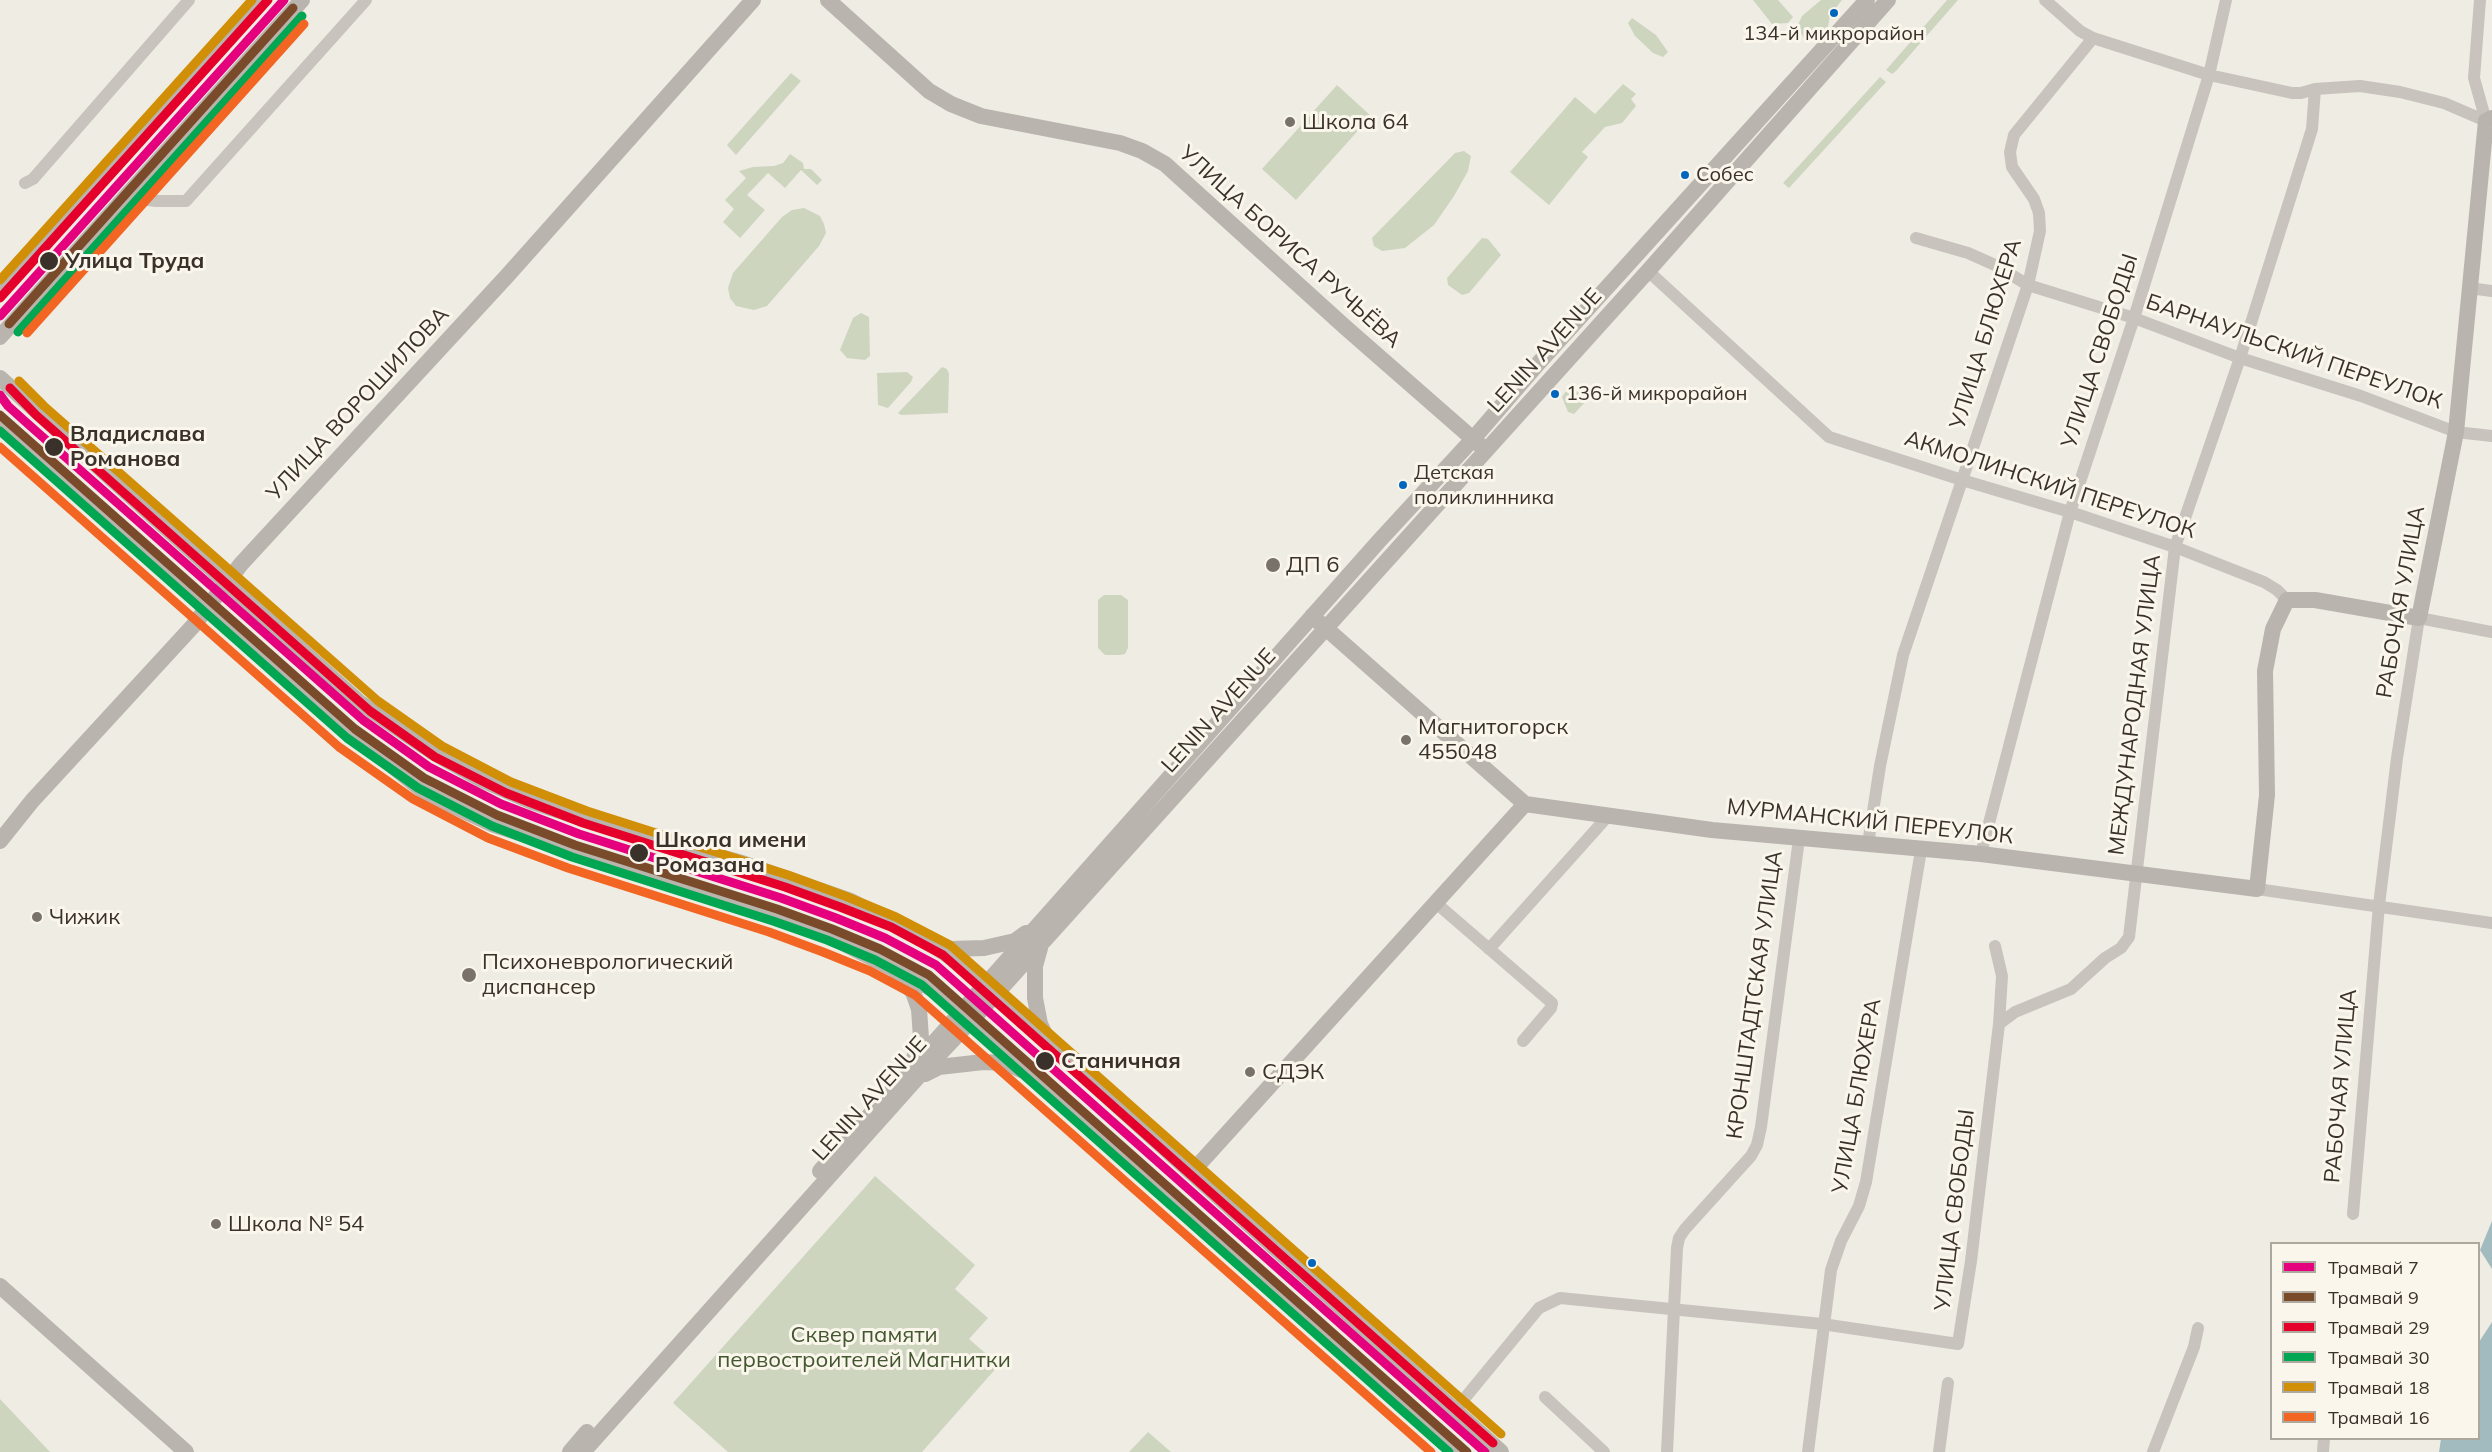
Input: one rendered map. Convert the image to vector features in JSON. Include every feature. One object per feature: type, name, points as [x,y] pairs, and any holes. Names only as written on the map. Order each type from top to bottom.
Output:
[{"type":"main road","points":[[0,289],[258,0]]},
{"type":"main road","points":[[0,337],[302,0]]},
{"type":"main road","name":"УЛИЦА ВОРОШИЛОВА","points":[[0,841],[32,801],[193,626],[241,564],[515,267],[753,0]]},
{"type":"main road","name":"УЛИЦА БОРИСА РУЧЬЁВА","points":[[828,0],[929,92],[951,105],[981,116],[1120,144],[1142,151],[1165,164],[1486,451]]},
{"type":"main road","name":"LENIN AVENUE","points":[[570,1452],[990,990],[1318,622],[1535,367],[1867,0]]},
{"type":"main road","name":"LENIN AVENUE","points":[[1318,622],[1486,451],[1888,0]]},
{"type":"main road","name":"РАБОЧАЯ УЛИЦА","points":[[2419,618],[2456,432],[2469,288],[2489,120]]},
{"type":"main road","points":[[0,378],[228,581],[359,702],[431,751],[482,780],[532,802],[597,823],[742,863],[851,901],[934,945],[990,990],[1501,1452]]},
{"type":"main road","points":[[0,421],[353,734],[427,794],[494,825],[740,904],[827,935],[934,990],[1035,1077],[1455,1452]]},
{"type":"main road","points":[[2257,889],[2267,795],[2265,670],[2273,629],[2287,600],[2315,600],[2419,618]]},
{"type":"main road","points":[[1192,1172],[1525,804],[1318,622]]},
{"type":"main road","name":"МУРМАНСКИЙ ПЕРЕУЛОК","points":[[1525,804],[1799,839],[1981,854],[2257,889]]},
{"type":"main road","points":[[934,945],[951,949],[984,948],[1015,941],[1043,930]]},
{"type":"main road","points":[[1043,930],[1035,966],[1035,998],[1040,1024],[1050,1045]]},
{"type":"main road","points":[[891,968],[913,992],[919,1009],[920,1046],[914,1073],[939,1067],[983,1062],[1006,1064],[1035,1077]]},
{"type":"main road","name":"LENIN AVENUE","points":[[583,1452],[914,1073]]},
{"type":"main road","points":[[0,1286],[186,1452]]},
{"type":"street","points":[[25,183],[33,179],[189,0]]},
{"type":"street","points":[[125,197],[156,201],[186,201],[366,0]]},
{"type":"street","points":[[2044,0],[2080,31],[2093,38],[2209,75],[2292,93],[2360,86],[2400,92],[2444,103],[2489,120]]},
{"type":"street","name":"УЛИЦА СВОБОДЫ","points":[[1981,854],[2070,512],[2134,318],[2209,75],[2226,0]]},
{"type":"street","name":"РАБОЧАЯ УЛИЦА","points":[[2480,0],[2474,78],[2489,120]]},
{"type":"street","name":"УЛИЦА БЛЮХЕРА","points":[[1868,844],[1880,766],[1903,655],[2028,285],[2040,231],[2039,213],[2034,199],[2012,168],[2010,152],[2014,135],[2093,38]]},
{"type":"street","name":"МЕЖДУНАРОДНАЯ УЛИЦА","points":[[1999,1024],[2015,1012],[2071,989],[2130,938],[2175,547],[2240,358],[2312,129],[2315,89]]},
{"type":"street","name":"БАРНАУЛЬСКИЙ ПЕРЕУЛОК","points":[[1916,238],[1968,253],[1995,265],[2028,285],[2134,318],[2240,358],[2361,396],[2456,432],[2492,436]]},
{"type":"street","name":"АКМОЛИНСКИЙ ПЕРЕУЛОК","points":[[1648,271],[1829,437],[2175,547],[2264,582],[2287,600]]},
{"type":"street","points":[[2469,288],[2492,291]]},
{"type":"street","points":[[2419,618],[2492,632]]},
{"type":"street","name":"РАБОЧАЯ УЛИЦА","points":[[2353,1214],[2379,907],[2397,758],[2419,618]]},
{"type":"street","points":[[1489,949],[1608,816]]},
{"type":"street","name":"КРОНШТАДТСКАЯ УЛИЦА","points":[[1667,1452],[1679,1238],[1751,1156],[1757,1145],[1799,839]]},
{"type":"street","name":"УЛИЦА БЛЮХЕРА","points":[[1808,1452],[1822,1324],[1831,1270],[1841,1241],[1859,1206],[1866,1182],[1921,850]]},
{"type":"street","name":"МУРМАНСКИЙ ПЕРЕУЛОК","points":[[2257,889],[2492,923]]},
{"type":"street","points":[[1436,903],[1552,1003],[1551,1008],[1523,1041]]},
{"type":"street","name":"УЛИЦА СВОБОДЫ","points":[[1822,1324],[1958,1344],[1971,1261],[1999,1024],[2002,976],[1995,946]]},
{"type":"street","points":[[1455,1410],[1539,1308],[1549,1302],[1569,1298],[1822,1324]]},
{"type":"street","points":[[2153,1452],[2194,1347],[2198,1328]]},
{"type":"street","points":[[1939,1452],[1948,1383]]},
{"type":"street","points":[[1545,1397],[1604,1452]]},
{"type":"green space","points":[[1753,0],[1778,0],[1793,17],[1788,23],[1772,24]]},
{"type":"green space","points":[[1821,0],[1842,0],[1830,15],[1828,27],[1819,39],[1804,38],[1797,27],[1802,16]]},
{"type":"green space","points":[[1947,0],[1958,0],[1896,71],[1892,74],[1886,70]]},
{"type":"green space","points":[[1632,18],[1656,35],[1668,52],[1663,57],[1653,53],[1635,36],[1628,23]]},
{"type":"green space","points":[[791,73],[801,81],[736,155],[727,145]]},
{"type":"green space","points":[[1880,77],[1886,82],[1789,188],[1783,183]]},
{"type":"green space","points":[[1623,84],[1636,94],[1631,99],[1636,106],[1622,123],[1605,127],[1582,152],[1588,157],[1549,205],[1510,172],[1575,97],[1595,114]]},
{"type":"green space","points":[[1337,85],[1371,116],[1296,200],[1262,169]]},
{"type":"green space","points":[[1464,151],[1471,156],[1468,171],[1434,225],[1405,248],[1382,251],[1374,246],[1372,238],[1455,153]]},
{"type":"green space","points":[[790,154],[803,163],[804,169],[811,169],[822,180],[817,185],[801,170],[785,188],[768,173],[747,195],[765,210],[740,238],[723,222],[734,209],[725,200],[746,178],[739,171],[783,163]]},
{"type":"green space","points":[[804,208],[820,216],[824,224],[826,233],[819,246],[767,306],[754,310],[736,306],[730,298],[728,288],[733,273],[782,217],[792,210]]},
{"type":"green space","points":[[1482,238],[1488,239],[1501,255],[1469,293],[1462,295],[1448,285],[1447,278]]},
{"type":"green space","points":[[861,313],[869,317],[870,356],[865,360],[847,358],[840,350],[853,318]]},
{"type":"green space","points":[[942,367],[947,369],[949,374],[948,413],[901,415],[898,413]]},
{"type":"green space","points":[[907,372],[913,377],[911,382],[888,408],[878,405],[877,373]]},
{"type":"green space","points":[[1568,388],[1581,393],[1586,401],[1574,414],[1568,412],[1562,397]]},
{"type":"green space","points":[[1104,595],[1121,595],[1128,600],[1128,648],[1125,654],[1105,655],[1098,648],[1098,600]]},
{"type":"green space","name":"Сквер памяти первостроителей Магнитки","points":[[875,1176],[975,1265],[955,1289],[988,1318],[969,1339],[999,1365],[922,1452],[728,1452],[673,1403]]},
{"type":"green space","points":[[0,1399],[50,1452],[0,1452]]},
{"type":"green space","points":[[1148,1432],[1171,1452],[1129,1452]]},
{"type":"water","points":[[2492,1221],[2492,1269],[2480,1250]]},
{"type":"water","points":[[2492,1322],[2492,1452],[2439,1452],[2441,1440],[2480,1440],[2480,1340]]},
{"type":"tram line","name":"18","points":[[0,280],[252,0]]},
{"type":"tram line","name":"29","points":[[0,298],[268,0]]},
{"type":"tram line","name":"7","points":[[0,316],[284,0]]},
{"type":"tram line","name":"9","points":[[9,324],[293,8]]},
{"type":"tram line","name":"30","points":[[18,332],[302,16]]},
{"type":"tram line","name":"16","points":[[27,333],[304,24]]},
{"type":"tram line","name":"18","points":[[19,381],[44,406],[378,701],[442,746],[511,782],[587,811],[788,875],[845,896],[896,917],[950,945],[1501,1434]]},
{"type":"tram line","name":"29","points":[[10,388],[36,415],[370,711],[435,757],[506,793],[583,823],[785,887],[840,907],[891,927],[943,955],[1493,1443]]},
{"type":"tram line","name":"7","points":[[0,395],[8,406],[28,424],[363,720],[429,767],[501,804],[579,834],[781,898],[836,918],[885,938],[936,965],[1485,1452]]},
{"type":"tram line","name":"9","points":[[0,415],[355,729],[424,778],[497,815],[575,845],[777,909],[832,929],[880,949],[929,975],[1467,1452]]},
{"type":"tram line","name":"30","points":[[0,431],[347,738],[418,788],[492,826],[572,857],[827,940],[875,960],[922,985],[1449,1452]]},
{"type":"tram line","name":"16","points":[[0,447],[339,747],[413,799],[488,838],[568,868],[769,932],[870,971],[915,995],[1431,1452]]},
{"type":"place","name":"134-й микрорайон","points":[[1834,13]]},
{"type":"place","name":"Школа 64","points":[[1290,122]]},
{"type":"place","name":"Собес","points":[[1685,175]]},
{"type":"place","name":"Улица Труда","points":[[49,261]]},
{"type":"place","name":"136-й микрорайон","points":[[1555,394]]},
{"type":"place","name":"Владислава Романова","points":[[54,447]]},
{"type":"place","name":"Детская поликлинника","points":[[1403,485]]},
{"type":"place","name":"ДП 6","points":[[1273,565]]},
{"type":"place","name":"Магнитогорск 455048","points":[[1406,740]]},
{"type":"place","name":"Школа имени Ромазана","points":[[639,853]]},
{"type":"place","name":"Чижик","points":[[37,917]]},
{"type":"place","name":"Психоневрологический диспансер","points":[[469,975]]},
{"type":"place","name":"Станичная","points":[[1045,1061]]},
{"type":"place","name":"СДЭК","points":[[1250,1072]]},
{"type":"place","name":"Школа № 54","points":[[216,1224]]}]
